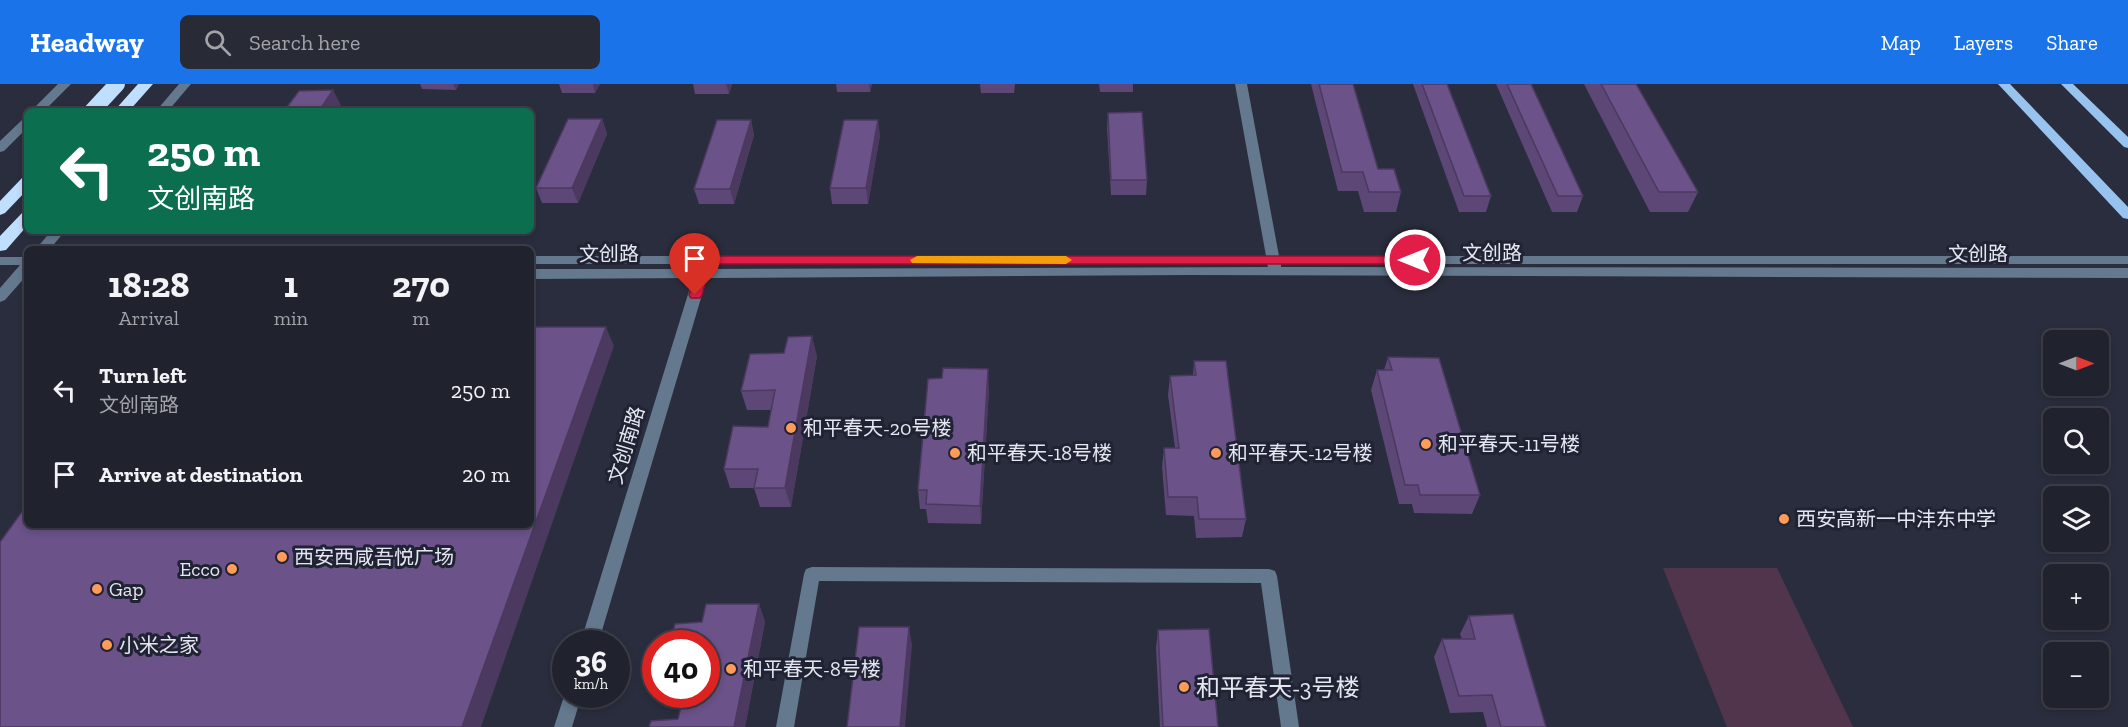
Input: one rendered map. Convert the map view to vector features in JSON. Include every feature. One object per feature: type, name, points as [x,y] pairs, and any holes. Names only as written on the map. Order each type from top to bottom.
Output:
[{"type":"highway","points":[[95,108],[117,84]]},
{"type":"highway","points":[[124,108],[146,84]]},
{"type":"highway","points":[[0,210],[24,184]]},
{"type":"highway","points":[[0,246],[24,219]]},
{"type":"main road","points":[[2004,84],[2128,215]]},
{"type":"main road","points":[[2067,84],[2128,144]]},
{"type":"street","points":[[41,108],[65,84]]},
{"type":"street","points":[[165,108],[185,84]]},
{"type":"street","points":[[1241,84],[1275,266]]},
{"type":"street","points":[[0,148],[24,124]]},
{"type":"street","points":[[46,246],[56,234]]},
{"type":"street","name":"文创路","points":[[534,260],[704,267]]},
{"type":"street","name":"文创路","points":[[534,274],[704,267],[1275,266],[2128,260]]},
{"type":"street","points":[[0,261],[24,261]]},
{"type":"street","name":"文创路","points":[[1275,266],[2128,273]]},
{"type":"street","name":"文创南路","points":[[593,630],[704,267]]},
{"type":"street","points":[[0,275],[24,272]]},
{"type":"street","points":[[0,297],[24,272]]},
{"type":"street","points":[[785,727],[812,574],[847,574],[1269,576],[1290,727]]},
{"type":"street","points":[[563,727],[569,708]]},
{"type":"shaded area","points":[[1663,568],[1777,568],[1853,727],[1727,727]]},
{"type":"building","points":[[1319,84],[1353,84],[1378,169],[1394,169],[1401,192],[1369,192],[1363,172],[1342,172]]},
{"type":"building","points":[[1422,84],[1447,84],[1491,196],[1464,196]]},
{"type":"building","points":[[1507,84],[1531,84],[1583,196],[1558,196]]},
{"type":"building","points":[[1601,84],[1636,84],[1698,192],[1659,192]]},
{"type":"building","points":[[333,90],[321,108],[286,108],[299,91]]},
{"type":"building","points":[[1142,112],[1147,180],[1111,180],[1108,113]]},
{"type":"building","points":[[568,119],[602,119],[572,188],[536,188]]},
{"type":"building","points":[[717,120],[751,120],[730,189],[694,189]]},
{"type":"building","points":[[844,120],[878,120],[866,188],[830,188]]},
{"type":"building","name":"西安西咸吾悦广场","points":[[534,327],[606,327],[534,527]]},
{"type":"building","name":"和平春天-20号楼","points":[[812,336],[785,488],[754,488],[758,469],[724,469],[733,426],[768,427],[775,390],[741,391],[750,354],[784,353],[788,337]]},
{"type":"building","name":"和平春天-11号楼","points":[[1388,357],[1439,358],[1480,495],[1420,495],[1418,485],[1405,485],[1377,370],[1392,370]]},
{"type":"building","name":"和平春天-12号楼","points":[[1194,361],[1226,361],[1246,519],[1199,519],[1197,497],[1168,497],[1164,448],[1179,448],[1170,376],[1196,375]]},
{"type":"building","name":"和平春天-18号楼","points":[[943,368],[988,369],[980,506],[926,504],[927,490],[918,490],[928,379],[942,378]]},
{"type":"building","name":"西安西咸吾悦广场","points":[[24,509],[24,528],[534,528],[462,727],[0,727],[0,542]]},
{"type":"building","points":[[706,604],[759,604],[734,727],[649,727],[651,721],[678,719],[681,708],[720,708],[720,630],[674,630],[675,624],[702,622]]},
{"type":"building","points":[[1513,614],[1546,727],[1501,727],[1492,695],[1459,696],[1442,639],[1475,639],[1469,616]]},
{"type":"building","points":[[859,627],[909,627],[900,727],[847,727]]},
{"type":"building","name":"和平春天-3号楼","points":[[1209,629],[1218,727],[1163,727],[1158,630]]},
{"type":"slow traffic","points":[[917,260],[1066,260]]},
{"type":"place","name":"和平春天-20号楼","points":[[791,428]]},
{"type":"place","name":"和平春天-11号楼","points":[[1426,444]]},
{"type":"place","name":"和平春天-18号楼","points":[[955,453]]},
{"type":"place","name":"和平春天-12号楼","points":[[1216,453]]},
{"type":"place","name":"西安高新一中沣东中学","points":[[1784,519]]},
{"type":"place","name":"西安西咸吾悦广场","points":[[282,557]]},
{"type":"place","name":"Ecco","points":[[232,569]]},
{"type":"place","name":"Gap","points":[[97,589]]},
{"type":"place","name":"小米之家","points":[[107,645]]},
{"type":"place","name":"和平春天-8号楼","points":[[731,669]]},
{"type":"place","name":"和平春天-3号楼","points":[[1184,687]]},
{"type":"route","points":[[695,295],[706,260],[1415,260]]}]
